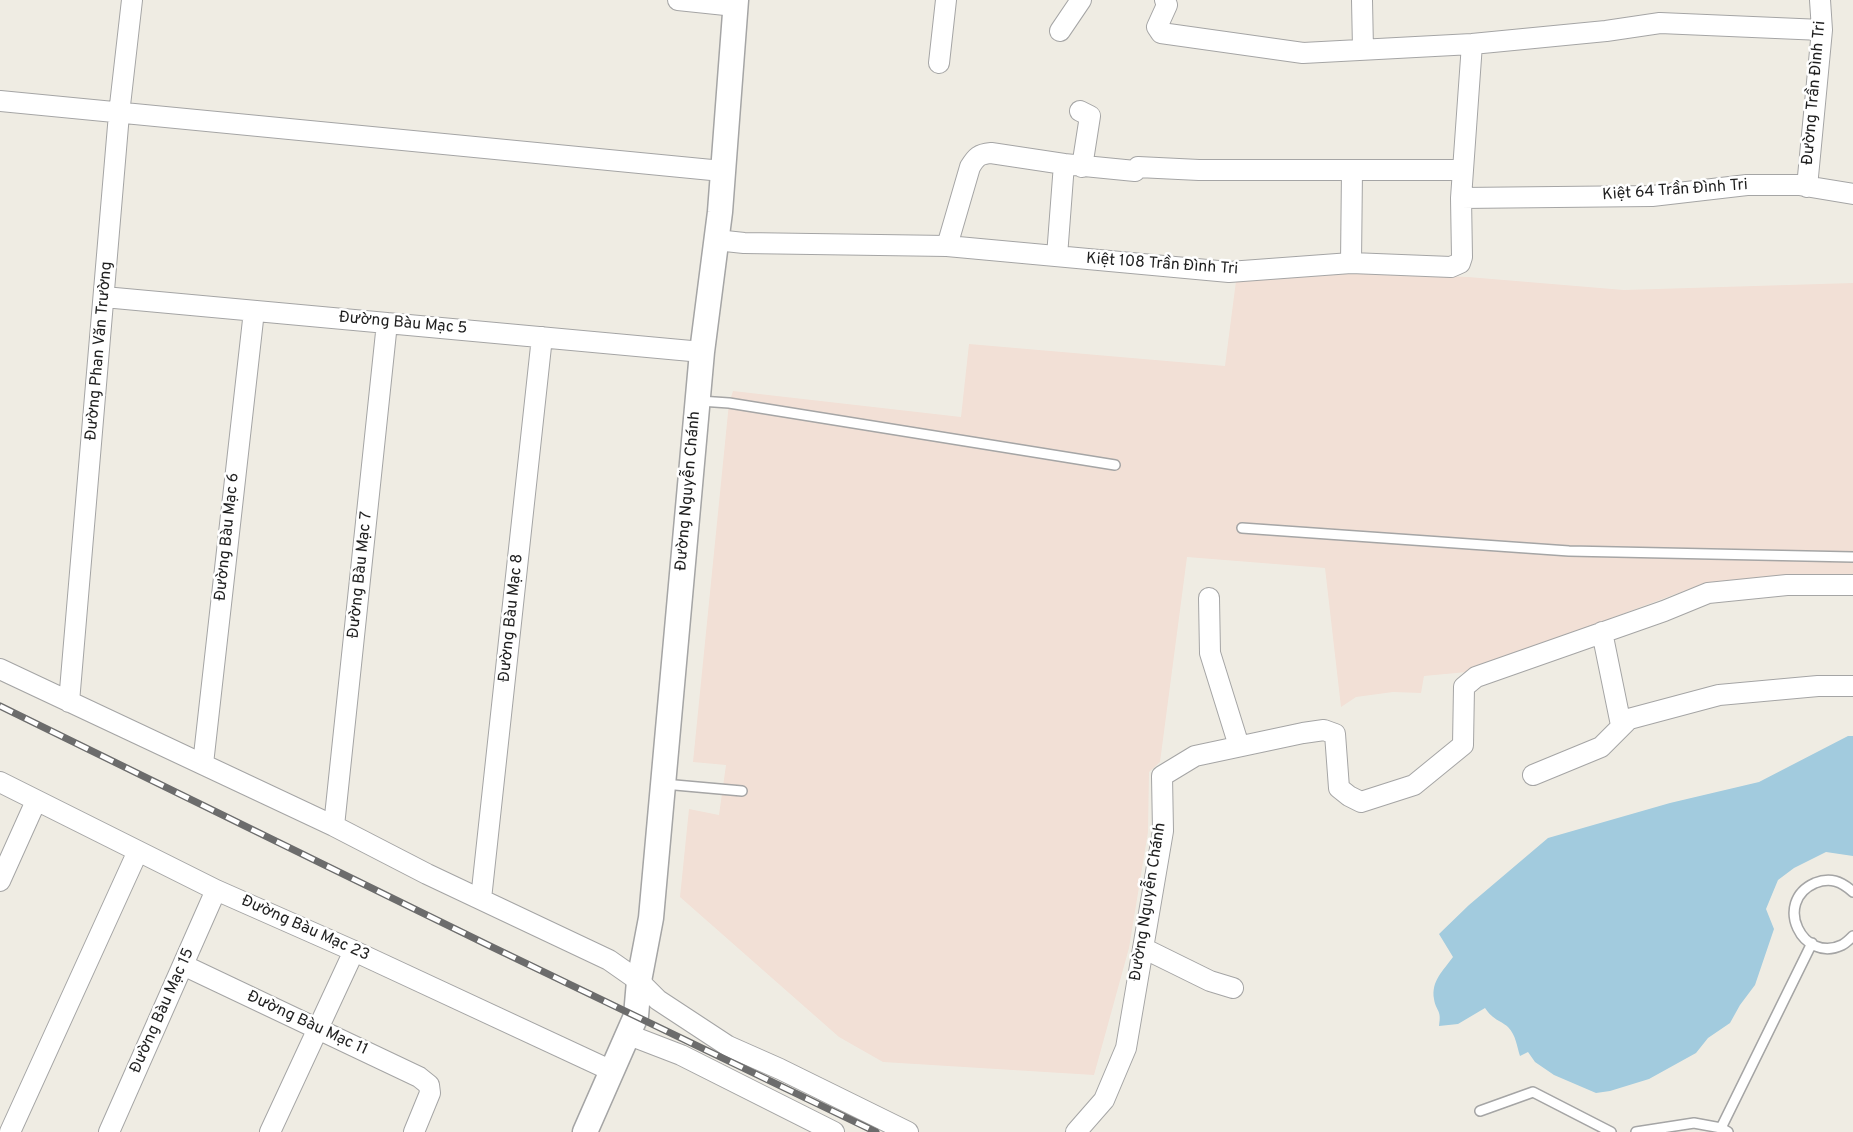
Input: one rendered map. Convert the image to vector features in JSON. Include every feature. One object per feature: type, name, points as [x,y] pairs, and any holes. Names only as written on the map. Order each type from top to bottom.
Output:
[{"type":"street","name":"Đường Phan Văn Trường","points":[[69,702],[119,114],[132,0]]},
{"type":"street","points":[[678,0],[735,3]]},
{"type":"street","points":[[939,63],[946,0]]},
{"type":"street","points":[[1060,31],[1081,0]]},
{"type":"street","points":[[1165,0],[1167,5],[1157,27],[1161,33],[1303,53],[1472,44],[1660,24],[1821,30]]},
{"type":"street","points":[[1362,0],[1363,49]]},
{"type":"street","name":"Đường Trần Đình Tri","points":[[1807,187],[1821,30],[1820,0]]},
{"type":"street","name":"Đường Nguyễn Chánh","points":[[585,1132],[636,1016],[639,981],[651,918],[697,400],[716,240],[735,3]]},
{"type":"street","name":"Kiệt 108 Trần Đình Tri","points":[[716,240],[744,243],[947,246],[1229,272],[1350,263],[1451,267],[1460,263],[1462,257],[1461,198],[1472,44]]},
{"type":"street","points":[[0,101],[722,171]]},
{"type":"street","points":[[1058,256],[1073,165],[1090,116],[1080,111]]},
{"type":"street","points":[[947,246],[970,167],[975,158],[982,154],[991,153],[1134,171],[1138,167],[1199,170],[1463,170]]},
{"type":"street","points":[[1350,263],[1352,170]]},
{"type":"street","name":"Kiệt 64 Trần Đình Tri","points":[[1461,198],[1652,196],[1747,185],[1807,187],[1853,194]]},
{"type":"street","name":"Đường Bàu Mạc 5","points":[[104,297],[702,352]]},
{"type":"street","name":"Đường Bàu Mạc 6","points":[[203,764],[254,311]]},
{"type":"street","name":"Đường Bàu Mạc 7","points":[[334,826],[387,323]]},
{"type":"street","name":"Đường Bàu Mạc 8","points":[[481,899],[542,337]]},
{"type":"street","name":"Đường Nguyễn Chánh","points":[[1076,1132],[1104,1100],[1126,1048],[1163,831],[1162,776],[1195,756],[1324,730],[1335,734],[1340,788],[1361,802],[1414,784],[1463,745],[1464,687],[1476,677],[1664,611],[1708,592],[1787,585],[1853,585]]},
{"type":"street","points":[[1209,598],[1210,653],[1239,746]]},
{"type":"street","points":[[1602,632],[1621,725]]},
{"type":"street","points":[[0,669],[334,826],[427,874],[609,960],[639,981],[658,1000],[728,1046],[908,1132]]},
{"type":"street","points":[[1533,775],[1600,747],[1629,718],[1719,694],[1818,686],[1853,686]]},
{"type":"street","name":"Đường Bàu Mạc 23","points":[[0,782],[216,890],[354,951],[612,1071]]},
{"type":"street","points":[[0,881],[36,801]]},
{"type":"street","points":[[10,1132],[138,851]]},
{"type":"street","name":"Đường Bàu Mạc 15","points":[[109,1132],[216,890]]},
{"type":"street","points":[[1143,948],[1210,981],[1233,988]]},
{"type":"street","points":[[270,1132],[354,951]]},
{"type":"street","name":"Đường Bàu Mạc 11","points":[[183,965],[419,1077],[429,1085],[430,1093],[414,1132]]},
{"type":"street","points":[[628,1035],[681,1055],[834,1132]]},
{"type":"lane","points":[[697,400],[729,403],[1115,465]]},
{"type":"lane","points":[[1242,528],[1569,550],[1853,557]]},
{"type":"lane","points":[[662,784],[742,791]]},
{"type":"lane","points":[[1853,892],[1843,883],[1824,879],[1806,887],[1795,904],[1794,923],[1804,940],[1822,948],[1842,946],[1853,936]]},
{"type":"lane","points":[[1636,1132],[1694,1123],[1725,1130],[1812,943]]},
{"type":"lane","points":[[1480,1112],[1533,1092],[1611,1132]]},
{"type":"shaded area","points":[[1352,273],[1468,277],[1624,290],[1853,283],[1853,577],[1705,583],[1467,672],[1424,676],[1421,693],[1393,692],[1356,697],[1341,707],[1325,568],[1187,557],[1160,762],[1149,772],[1148,832],[1129,948],[1094,1075],[883,1062],[839,1037],[680,897],[689,809],[719,815],[726,765],[693,762],[729,403],[733,391],[961,417],[969,344],[1225,366],[1236,281]]},
{"type":"water","points":[[1848,736],[1853,736],[1853,856],[1826,852],[1794,868],[1778,880],[1766,909],[1774,929],[1755,985],[1730,1023],[1708,1038],[1696,1053],[1649,1079],[1596,1093],[1554,1075],[1535,1062],[1528,1052],[1520,1056],[1511,1030],[1485,1008],[1458,1024],[1439,1026],[1440,1016],[1434,999],[1434,987],[1453,957],[1439,934],[1469,905],[1548,838],[1670,803],[1759,782]]},
{"type":"railway","points":[[0,706],[876,1132]]}]
